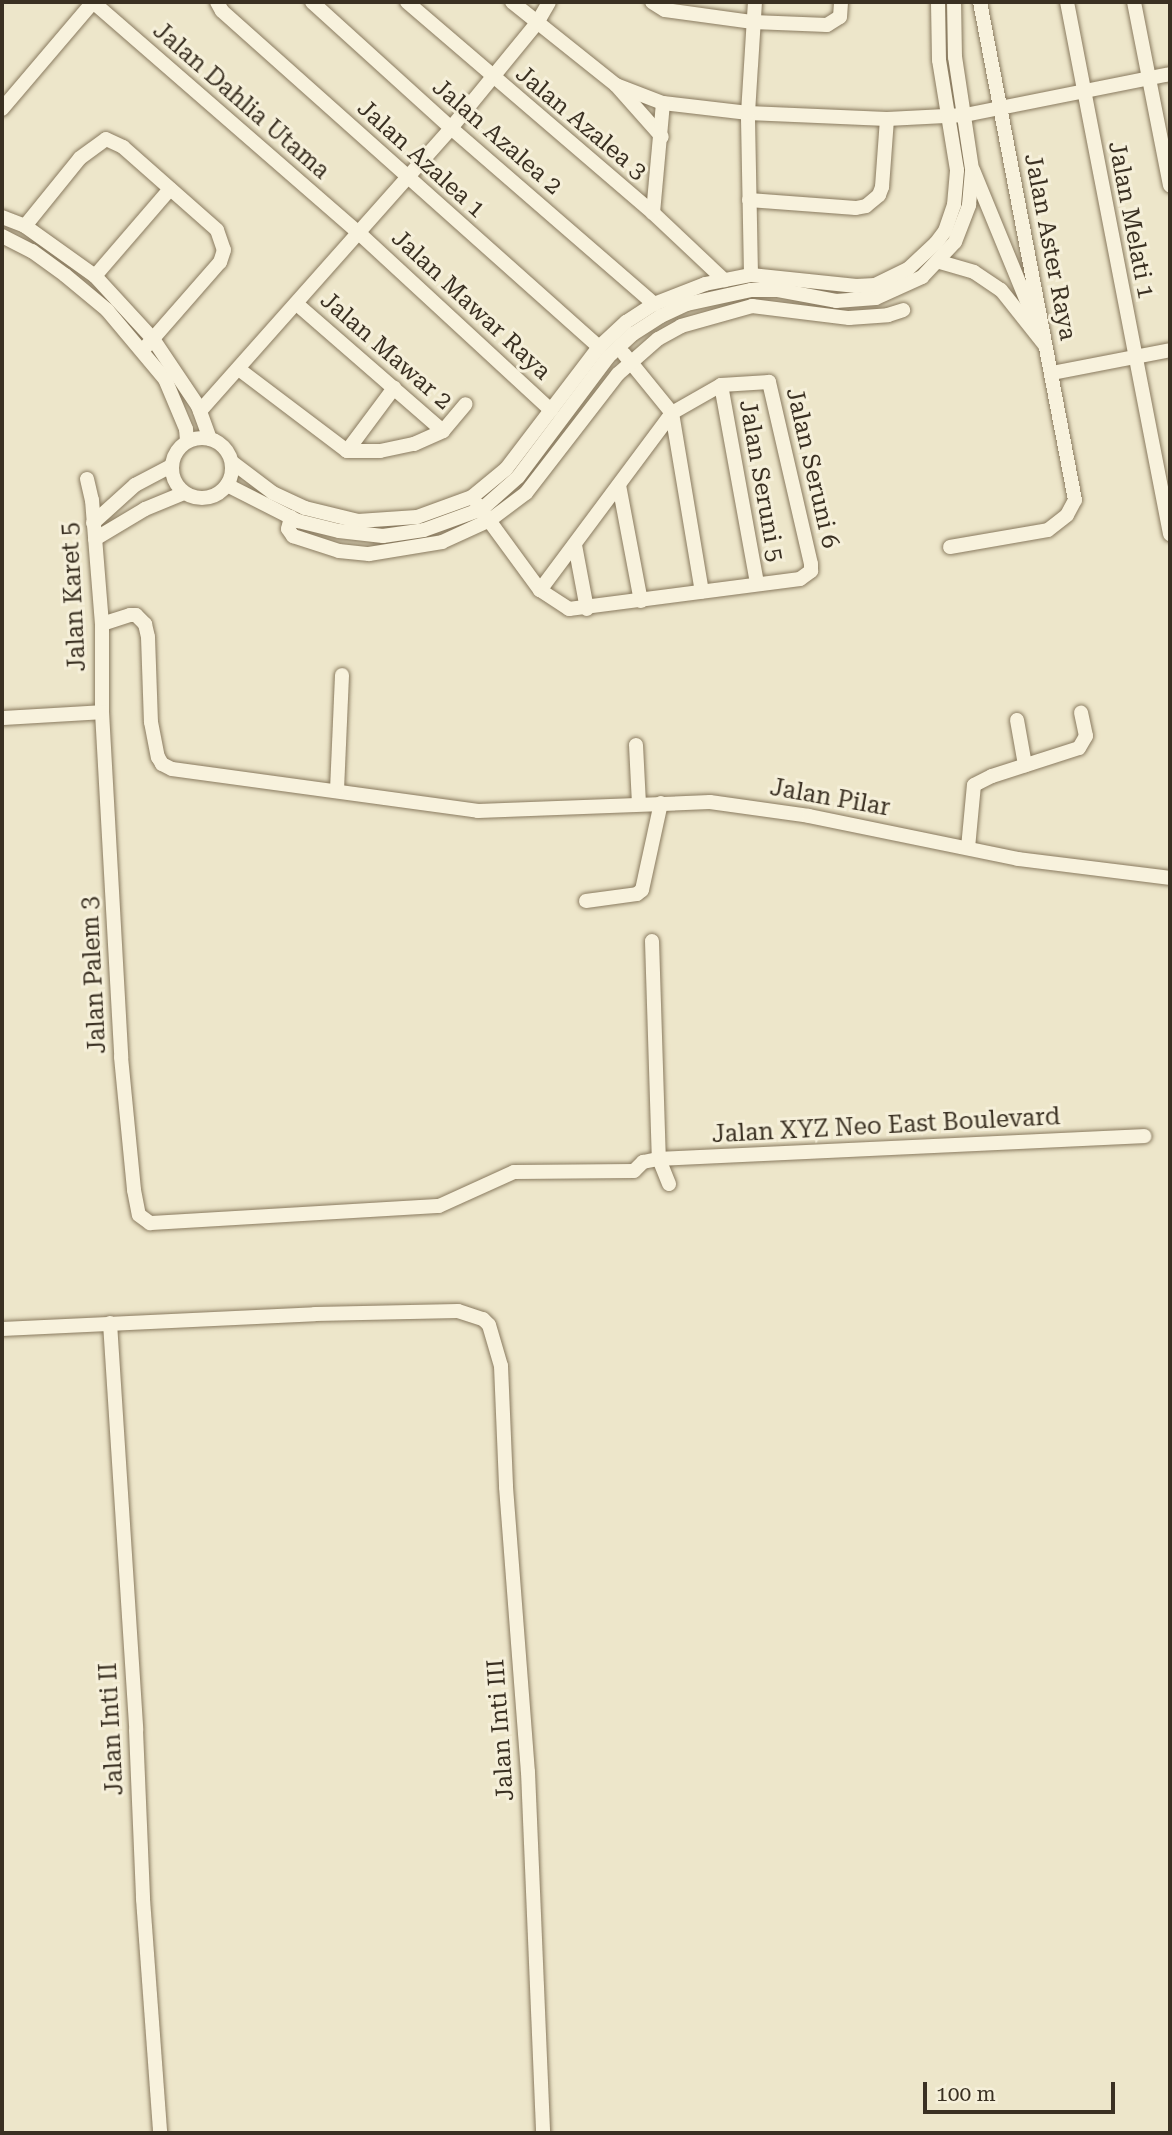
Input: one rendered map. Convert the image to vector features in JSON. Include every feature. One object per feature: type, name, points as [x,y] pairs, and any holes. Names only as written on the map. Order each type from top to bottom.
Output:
[{"type":"street","points":[[2,109],[93,2]]},
{"type":"street","name":"Jalan Dahlia Utama","points":[[93,2],[360,234]]},
{"type":"street","name":"Jalan Azalea 1","points":[[217,2],[222,11],[599,347]]},
{"type":"street","name":"Jalan Azalea 2","points":[[312,2],[451,128],[654,304]]},
{"type":"street","name":"Jalan Azalea 3","points":[[407,2],[492,78],[653,213],[724,280]]},
{"type":"street","points":[[512,2],[616,85],[662,136]]},
{"type":"street","points":[[200,411],[240,370],[451,128],[537,23],[549,2]]},
{"type":"street","points":[[652,2],[753,22],[827,25],[840,16],[841,2]]},
{"type":"street","points":[[751,275],[748,113],[755,2]]},
{"type":"street","points":[[481,509],[506,469],[599,347],[626,322],[654,304],[705,284],[751,275],[843,286],[865,285],[883,282],[917,264],[945,231],[954,205],[957,170],[939,60],[938,2]]},
{"type":"street","points":[[232,462],[227,485],[208,499],[184,493],[174,481],[171,466],[176,452],[187,441],[210,439],[224,447],[232,462],[290,502],[358,522],[481,509],[528,465],[619,348],[642,328],[677,308],[709,298],[751,290],[778,290],[836,301],[888,295],[922,278],[940,262],[955,242],[966,218],[972,169],[955,57],[954,2]]},
{"type":"street","name":"Jalan Aster Raya","points":[[950,547],[1048,530],[1067,515],[1074,500],[980,2]]},
{"type":"street","name":"Jalan Melati 1","points":[[1067,2],[1170,534]]},
{"type":"street","points":[[1134,2],[1170,185]]},
{"type":"street","points":[[616,85],[663,103],[748,113],[887,120],[965,115],[1170,74]]},
{"type":"street","points":[[653,213],[663,103]]},
{"type":"street","points":[[749,200],[856,208],[866,206],[879,195],[882,187],[887,120]]},
{"type":"street","points":[[24,226],[80,158],[106,139],[123,147],[217,230],[224,250],[220,262],[148,344]]},
{"type":"street","points":[[972,169],[1045,345]]},
{"type":"street","points":[[94,276],[170,189]]},
{"type":"street","points":[[2,217],[24,226],[94,276],[200,411],[210,439]]},
{"type":"street","name":"Jalan Mawar Raya","points":[[360,234],[551,410]]},
{"type":"street","points":[[2,236],[32,251],[88,291],[148,344],[186,429],[187,441]]},
{"type":"street","points":[[940,262],[974,272],[1001,290],[1045,345]]},
{"type":"street","points":[[751,290],[752,306]]},
{"type":"street","points":[[227,485],[291,517],[339,531],[383,536],[424,530],[526,493],[630,361],[681,326],[752,306],[849,318],[899,311],[888,295]]},
{"type":"street","name":"Jalan Mawar 2","points":[[298,304],[443,431]]},
{"type":"street","points":[[619,348],[672,413],[702,592]]},
{"type":"street","points":[[1052,373],[1170,350]]},
{"type":"street","points":[[240,370],[347,451],[398,448],[443,431],[466,404]]},
{"type":"street","name":"Jalan Seruni 6","points":[[721,385],[762,380],[772,388],[811,570],[800,579],[757,584]]},
{"type":"street","points":[[540,590],[672,413],[721,385]]},
{"type":"street","name":"Jalan Seruni 5","points":[[721,385],[757,584]]},
{"type":"street","points":[[347,451],[394,388]]},
{"type":"street","points":[[93,523],[135,485],[171,466]]},
{"type":"street","name":"Jalan Karet 5","points":[[86,480],[95,539],[102,624],[102,712]]},
{"type":"street","points":[[619,485],[641,601]]},
{"type":"street","points":[[95,539],[145,509],[184,493]]},
{"type":"street","points":[[481,509],[540,590],[569,610],[757,584]]},
{"type":"street","points":[[575,545],[587,609]]},
{"type":"street","name":"Jalan Pilar","points":[[102,624],[130,615],[136,615],[145,624],[148,637],[151,722],[159,757],[166,767],[478,811],[560,810],[639,803],[710,802],[785,812],[1031,860],[1170,878]]},
{"type":"street","points":[[337,790],[342,676]]},
{"type":"street","points":[[2,718],[102,712]]},
{"type":"street","name":"Jalan Palem 3","points":[[102,712],[121,1057],[134,1190],[139,1215],[156,1224],[439,1206],[514,1172],[634,1171]]},
{"type":"street","points":[[968,848],[974,785],[1079,748],[1086,736],[1081,713]]},
{"type":"street","points":[[1017,720],[1025,765]]},
{"type":"street","points":[[636,745],[639,803]]},
{"type":"street","points":[[586,901],[637,894],[642,890],[662,803]]},
{"type":"street","points":[[652,941],[659,1159],[669,1184]]},
{"type":"street","name":"Jalan XYZ Neo East Boulevard","points":[[634,1171],[643,1162],[659,1159],[1144,1136]]},
{"type":"street","name":"Jalan Inti III","points":[[110,1322],[458,1311],[483,1319],[489,1325],[501,1366],[506,1487],[528,1772],[543,2133]]},
{"type":"street","points":[[2,1329],[110,1322]]},
{"type":"street","name":"Jalan Inti II","points":[[110,1322],[160,2133]]}]
